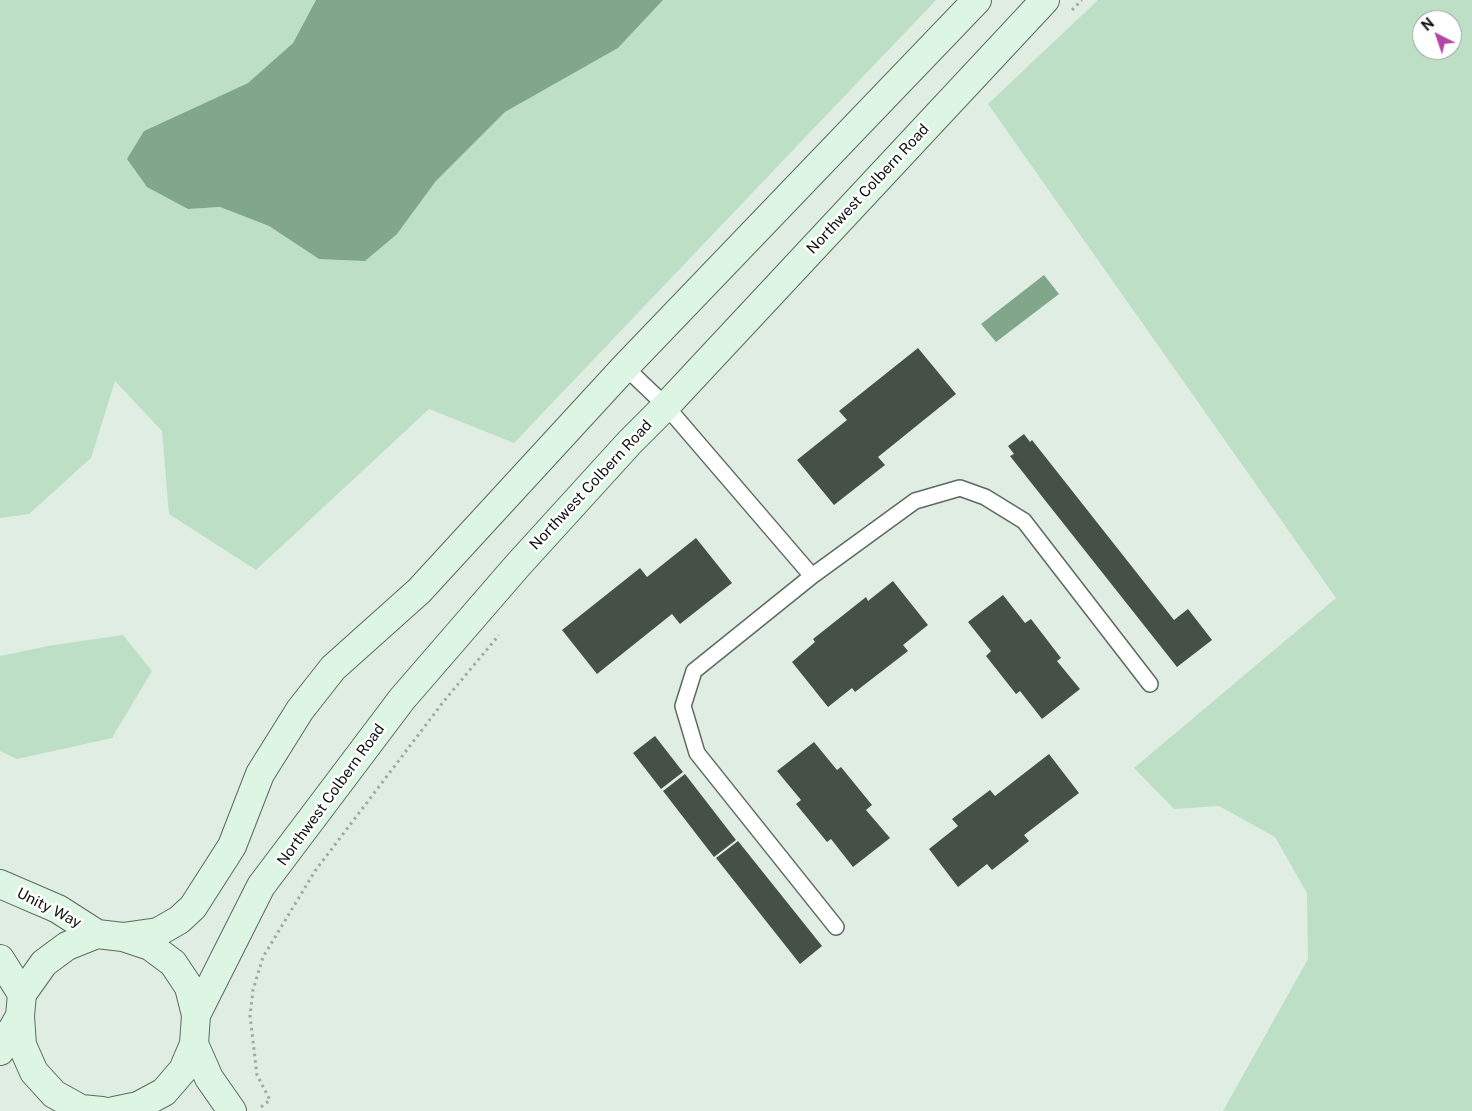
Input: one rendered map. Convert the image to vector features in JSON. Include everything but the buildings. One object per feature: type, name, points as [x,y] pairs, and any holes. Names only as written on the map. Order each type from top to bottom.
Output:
[{"type":"main road","points":[[0,1052],[21,1005],[44,963],[67,946],[110,936],[158,932],[179,920],[193,907],[232,846],[260,774],[300,710],[327,675],[419,591],[625,367],[977,0]]},
{"type":"main road","name":"Northwest Colbern Road","points":[[196,1015],[261,886],[280,864],[327,796],[402,699],[511,573],[630,442],[666,406],[1045,0]]},
{"type":"main road","name":"Unity Way","points":[[0,884],[58,909],[110,936],[150,946],[173,963],[189,987],[196,1015]]},
{"type":"main road","points":[[0,959],[21,1005],[22,1045],[34,1072],[54,1094],[85,1110]]},
{"type":"main road","points":[[114,1111],[138,1106],[164,1092],[183,1070],[194,1044],[196,1015]]},
{"type":"main road","points":[[194,1044],[209,1078],[232,1111]]},
{"type":"lane","points":[[625,367],[666,406],[812,576]]},
{"type":"lane","points":[[836,927],[697,753],[683,706],[694,672],[812,576],[915,501],[960,488],[985,497],[1024,521],[1150,684]]},
{"type":"path","points":[[1068,14],[1082,0]]},
{"type":"path","points":[[258,1108],[270,1100],[257,1075],[250,1016],[253,990],[263,957],[315,871],[444,701],[500,633]]},
{"type":"shaded area","points":[[0,0],[316,0],[293,43],[248,83],[144,131],[187,209],[220,207],[269,226],[319,259],[397,234],[436,181],[505,112],[618,48],[663,0],[936,0],[514,443],[429,409],[256,570],[169,514],[162,431],[115,381],[91,458],[29,514],[0,518]]},
{"type":"shaded area","points":[[316,0],[663,0],[618,48],[505,112],[436,181],[397,234],[365,261],[319,259],[269,226],[220,207],[188,209],[147,187],[127,159],[144,131],[248,83],[293,43]]},
{"type":"shaded area","points":[[1098,0],[1472,0],[1472,1111],[1223,1111],[1308,959],[1307,893],[1275,837],[1219,806],[1174,809],[1134,768],[1336,598],[988,104]]},
{"type":"shaded area","points":[[1044,275],[1059,294],[996,342],[981,324]]},
{"type":"shaded area","points":[[123,635],[152,671],[112,738],[17,759],[0,751],[0,656],[48,646]]}]
